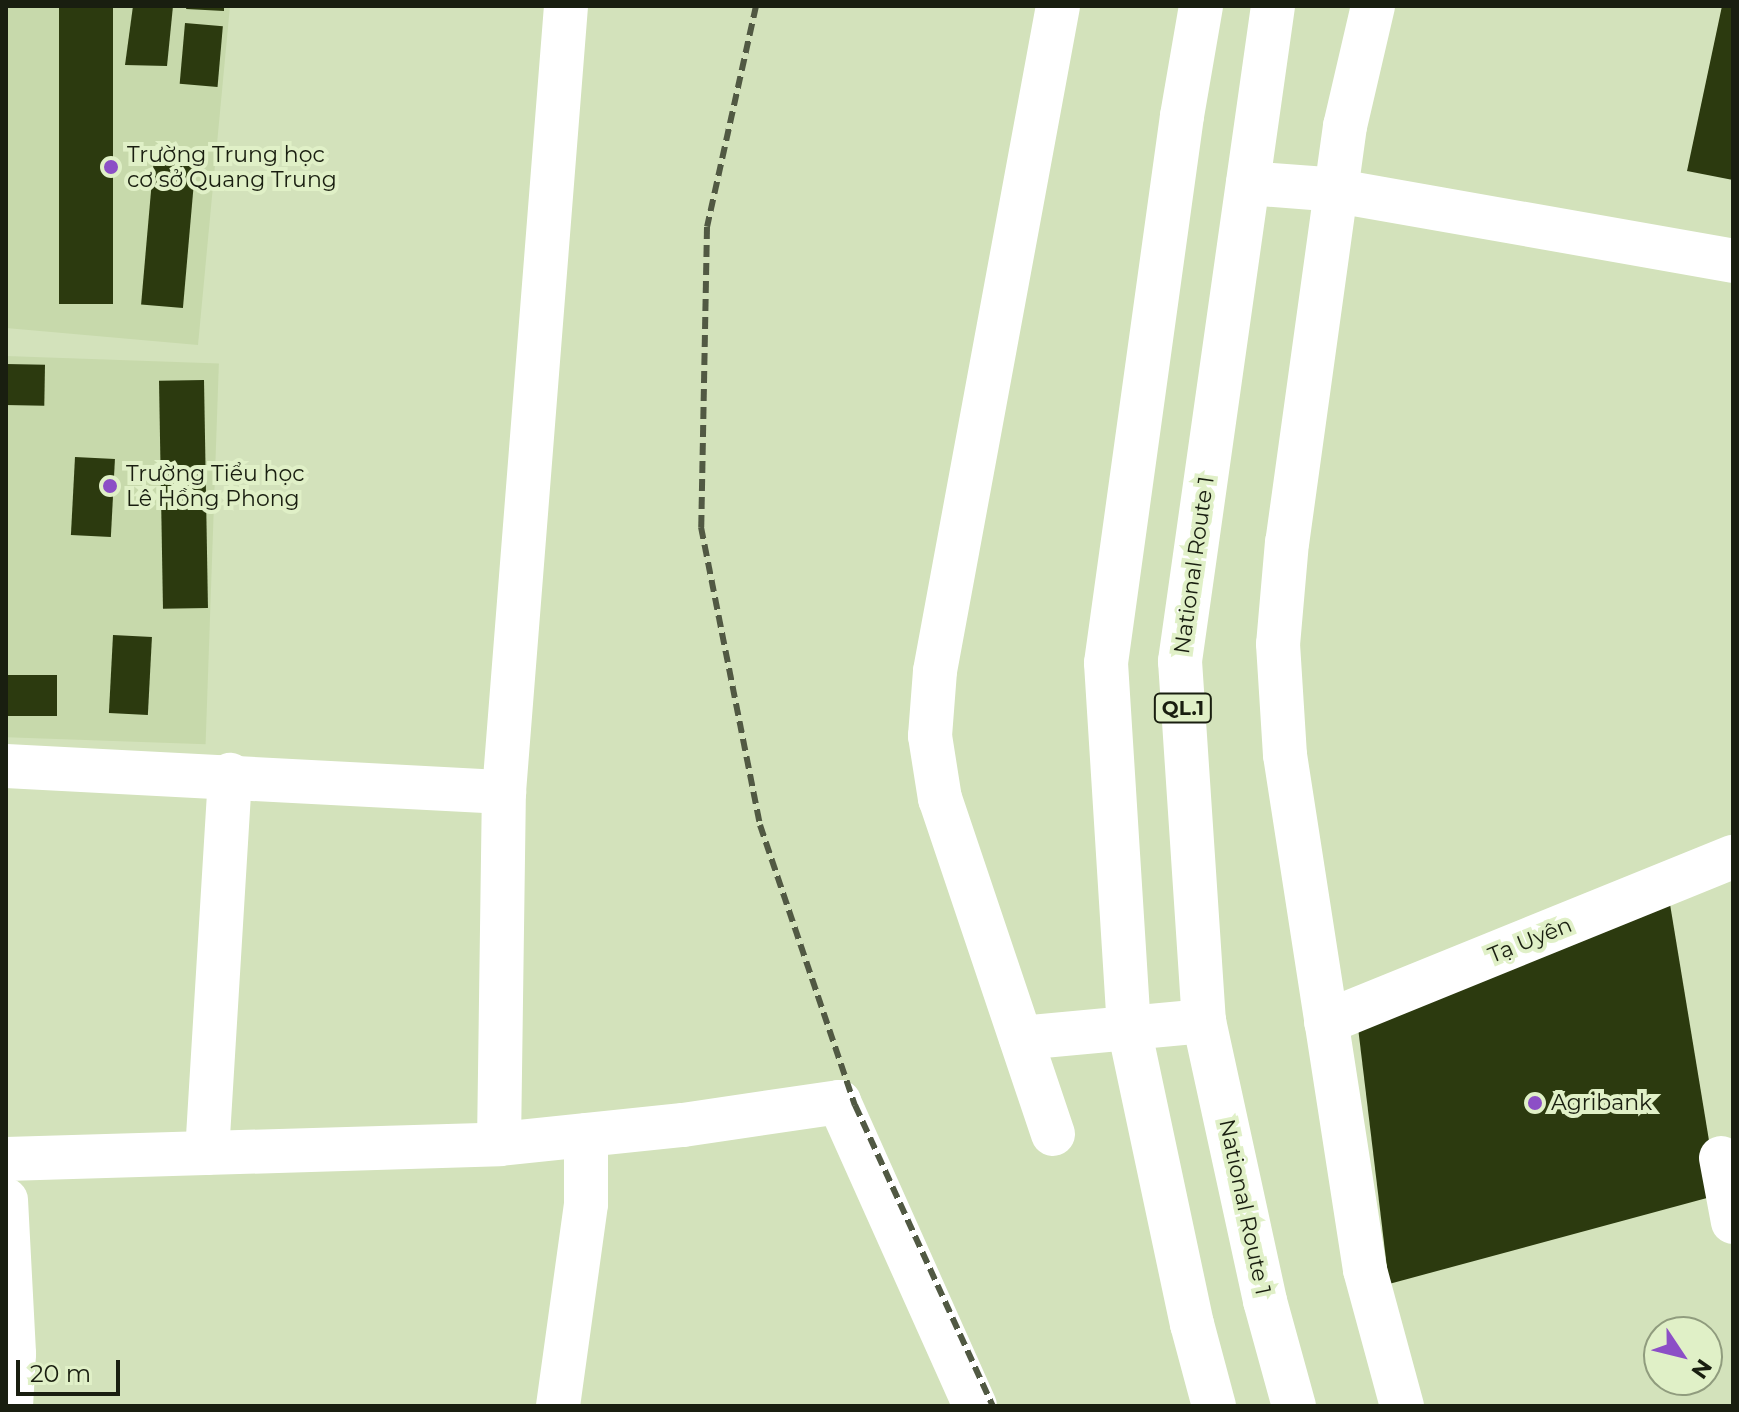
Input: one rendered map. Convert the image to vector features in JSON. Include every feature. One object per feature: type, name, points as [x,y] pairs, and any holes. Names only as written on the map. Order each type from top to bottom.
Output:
[{"type":"main road","points":[[499,1144],[504,792],[566,6]]},
{"type":"main road","points":[[1053,1134],[940,799],[930,736],[935,671],[1058,6]]},
{"type":"main road","points":[[1201,6],[1182,116],[1106,663],[1129,1028],[1192,1324],[1214,1406]]},
{"type":"main road","name":"National Route 1","points":[[1273,6],[1180,661],[1204,1021],[1265,1301],[1294,1406]]},
{"type":"main road","points":[[1373,6],[1345,126],[1287,542],[1278,644],[1285,755],[1365,1270],[1402,1406]]},
{"type":"main road","points":[[1248,183],[1336,190],[1733,261]]},
{"type":"main road","points":[[6,766],[230,775],[504,792]]},
{"type":"main road","points":[[207,1153],[230,775]]},
{"type":"main road","name":"Tạ Uyên","points":[[1326,1022],[1733,857]]},
{"type":"main road","points":[[1021,1038],[1204,1021]]},
{"type":"main road","points":[[6,1159],[499,1144],[839,1102],[975,1406]]},
{"type":"main road","points":[[558,1406],[586,1204],[586,1135]]},
{"type":"main road","points":[[1721,1158],[1733,1222]]},
{"type":"main road","points":[[6,1200],[14,1354],[11,1406]]},
{"type":"shaded area","name":"Trường Trung học cơ sở Quang Trung","points":[[6,6],[230,6],[198,345],[6,328]]},
{"type":"shaded area","name":"Trường Tiểu học Lê Hồng Phong","points":[[6,356],[219,363],[206,744],[6,737]]},
{"type":"building","name":"Trường Trung học cơ sở Quang Trung","points":[[59,6],[113,6],[113,304],[59,304]]},
{"type":"building","points":[[133,6],[173,6],[167,66],[125,65]]},
{"type":"building","points":[[187,6],[224,6],[224,11],[186,9]]},
{"type":"building","points":[[1722,6],[1733,6],[1733,180],[1687,171]]},
{"type":"building","points":[[185,23],[223,26],[218,87],[180,84]]},
{"type":"building","points":[[154,157],[196,161],[183,308],[141,304]]},
{"type":"building","points":[[6,364],[45,365],[44,406],[6,405]]},
{"type":"building","points":[[204,380],[208,608],[163,609],[159,381]]},
{"type":"building","points":[[75,457],[115,459],[111,537],[71,535]]},
{"type":"building","points":[[113,635],[152,637],[148,715],[109,713]]},
{"type":"building","points":[[6,675],[57,675],[57,716],[6,716]]},
{"type":"building","name":"Agribank","points":[[1668,892],[1718,1195],[1389,1284],[1356,1011]]},
{"type":"railway","points":[[756,6],[707,227],[701,527],[760,825],[855,1105],[993,1406]]},
{"type":"place","name":"Trường Trung học cơ sở Quang Trung","points":[[111,167]]},
{"type":"place","name":"Trường Tiểu học Lê Hồng Phong","points":[[110,486]]},
{"type":"place","name":"Agribank","points":[[1535,1103]]}]
